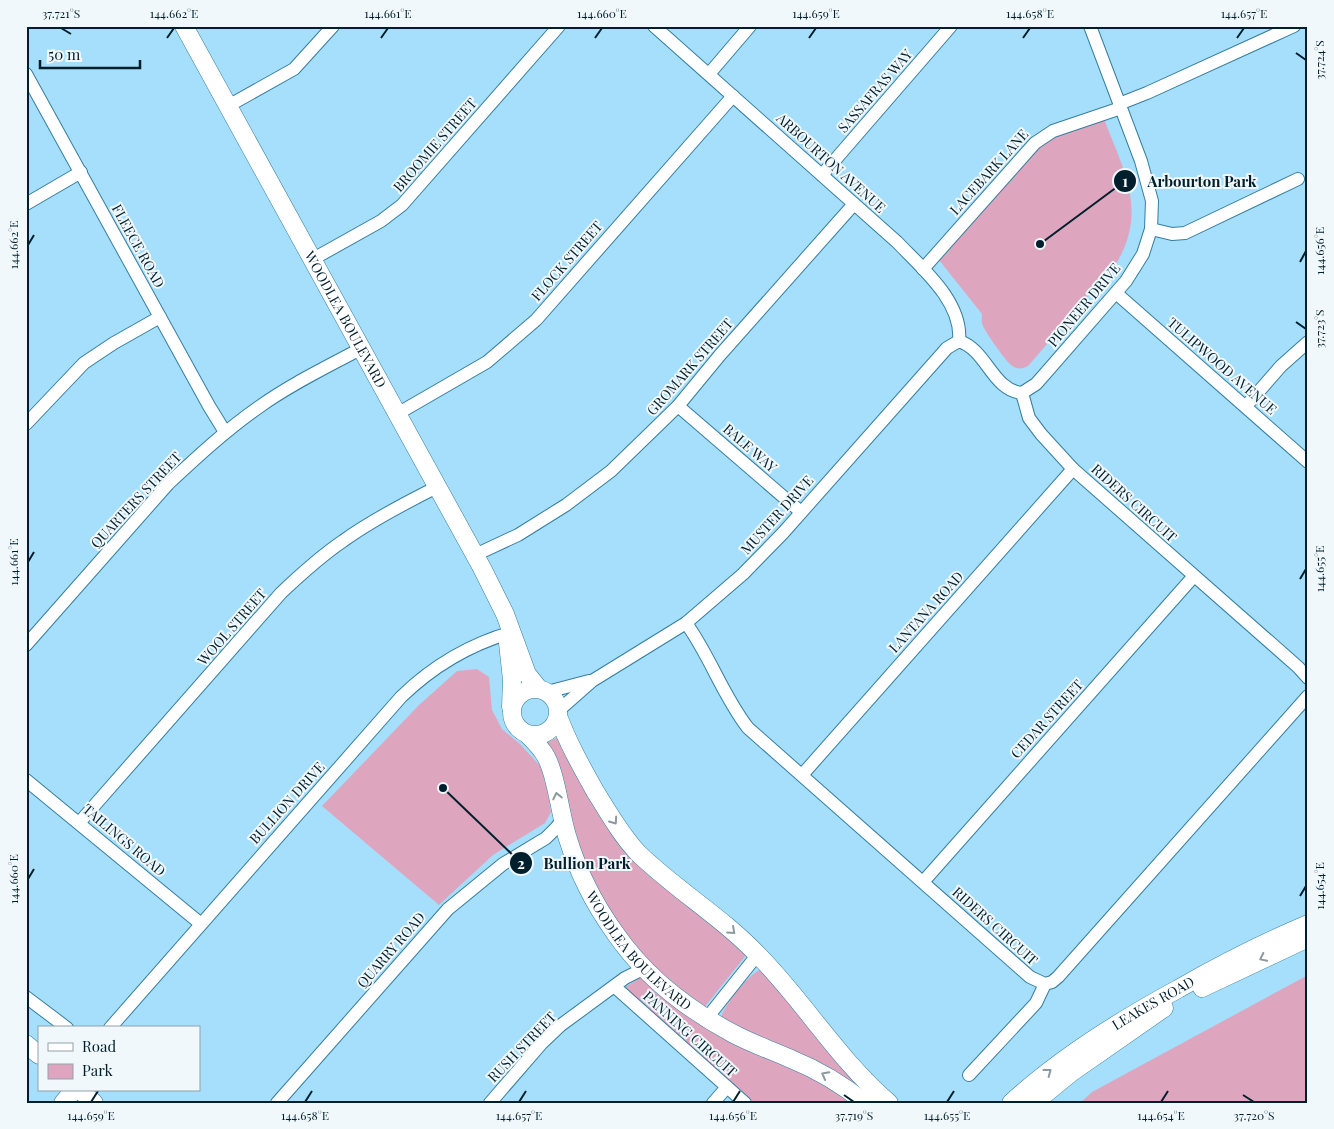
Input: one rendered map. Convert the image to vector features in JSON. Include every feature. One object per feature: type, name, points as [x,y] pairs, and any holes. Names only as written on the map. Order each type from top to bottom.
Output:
[{"type":"street","name":"WOODLEA BOULEVARD","points":[[184,26],[475,555],[505,614],[510,633],[527,674],[543,690]]},
{"type":"street","points":[[228,106],[294,68],[333,26]]},
{"type":"street","name":"BROOMIE STREET","points":[[313,259],[380,221],[402,205],[559,26]]},
{"type":"street","name":"ARBOURTON AVENUE","points":[[654,26],[897,242],[923,269],[951,303],[956,312],[960,332],[959,341]]},
{"type":"street","points":[[709,74],[750,26]]},
{"type":"street","name":"SASSAFRAS WAY","points":[[822,175],[951,26]]},
{"type":"street","name":"PIONEER DRIVE","points":[[1022,393],[1036,384],[1126,281],[1143,254],[1151,229],[1152,201],[1149,187],[1090,26]]},
{"type":"street","name":"LACEBARK LANE","points":[[923,269],[1035,142],[1053,131],[1120,106],[1294,26]]},
{"type":"street","name":"FLEECE ROAD","points":[[26,74],[209,406],[226,432]]},
{"type":"street","name":"FLOCK STREET","points":[[397,414],[487,362],[536,320],[733,96]]},
{"type":"street","points":[[26,204],[80,172]]},
{"type":"street","points":[[1151,229],[1172,234],[1185,233],[1298,179]]},
{"type":"street","name":"GROMARK STREET","points":[[475,555],[518,535],[566,505],[611,471],[678,406],[720,355],[854,204]]},
{"type":"street","name":"TULIPWOOD AVENUE","points":[[1116,293],[1308,462]]},
{"type":"street","points":[[26,424],[84,364],[114,343],[160,317]]},
{"type":"street","points":[[959,341],[969,345],[978,353],[1000,382],[1007,388],[1014,392],[1022,393]]},
{"type":"street","name":"MUSTER DRIVE","points":[[558,714],[592,680],[686,623],[743,574],[948,348],[959,341]]},
{"type":"street","points":[[1246,406],[1281,366],[1308,342]]},
{"type":"street","name":"QUARTERS STREET","points":[[26,645],[168,484],[226,432],[260,406],[362,348]]},
{"type":"street","name":"RIDERS CIRCUIT","points":[[1022,393],[1029,418],[1073,469],[1298,667],[1308,678]]},
{"type":"street","name":"BALE WAY","points":[[678,406],[801,512]]},
{"type":"street","name":"LANTANA ROAD","points":[[802,775],[1073,469]]},
{"type":"street","name":"WOOL STREET","points":[[79,823],[281,593],[306,569],[344,540],[388,512],[437,487]]},
{"type":"street","name":"CEDAR STREET","points":[[923,882],[1194,576]]},
{"type":"street","name":"RIDERS CIRCUIT","points":[[686,623],[699,641],[737,713],[748,728],[1030,977],[1045,984]]},
{"type":"street","name":"WOODLEA BOULEVARD","points":[[510,633],[511,710]]},
{"type":"street","name":"BULLION DRIVE","points":[[112,1026],[418,680],[440,665],[485,640],[510,633]]},
{"type":"street","name":"MUSTER DRIVE","points":[[543,690],[592,680]]},
{"type":"street","points":[[558,714],[556,724],[544,734],[536,736],[528,735],[515,726],[511,710],[518,696],[531,689],[543,690],[553,697],[557,703],[558,714],[566,738],[608,813],[638,852],[758,954],[849,1065],[889,1103]]},
{"type":"street","points":[[969,1075],[1036,1003],[1045,984],[1052,982],[1058,977],[1308,696]]},
{"type":"street","name":"WOODLEA BOULEVARD","points":[[528,735],[543,751],[550,764],[568,842],[588,889],[615,933],[641,965],[674,995],[732,1034],[831,1078],[865,1103]]},
{"type":"street","name":"TAILINGS ROAD","points":[[26,780],[201,924]]},
{"type":"street","name":"QUARRY ROAD","points":[[277,1103],[448,909],[503,864],[546,838],[562,820]]},
{"type":"street","points":[[546,838],[557,838],[568,842]]},
{"type":"street","name":"LEAKES ROAD","points":[[1010,1103],[1024,1090],[1096,1036],[1123,1019],[1226,962],[1308,924]]},
{"type":"street","name":"LEAKES ROAD","points":[[1034,1103],[1072,1072],[1173,1002],[1308,938]]},
{"type":"street","name":"WOODLEA BOULEVARD","points":[[707,1018],[758,954]]},
{"type":"street","name":"RUSH STREET","points":[[490,1103],[541,1044],[561,1025],[620,982],[639,971],[641,965]]},
{"type":"street","name":"PANNING CIRCUIT","points":[[620,982],[744,1103]]},
{"type":"street","points":[[26,997],[64,1026]]},
{"type":"street","points":[[26,1044],[38,1054]]},
{"type":"street","points":[[713,1103],[727,1087]]},
{"type":"street","points":[[62,1103],[72,1092]]},
{"type":"street","points":[[82,1092],[94,1103]]},
{"type":"green space","points":[[1104,119],[1119,156],[1130,191],[1132,209],[1125,245],[1116,264],[1029,365],[1023,368],[1016,368],[1005,358],[988,334],[982,324],[982,314],[939,260],[1044,142],[1056,135]]},
{"type":"green space","points":[[477,669],[489,677],[492,710],[502,729],[520,744],[544,770],[551,812],[545,823],[493,855],[439,905],[322,806],[419,705],[457,671]]},
{"type":"green space","points":[[559,737],[609,824],[747,954],[703,1009],[676,990],[619,931],[595,886],[571,826],[545,743]]},
{"type":"green space","points":[[762,969],[881,1103],[873,1103],[868,1097],[743,1034],[721,1017],[727,1005],[739,990],[751,976]]},
{"type":"green space","points":[[1308,975],[1308,1103],[1080,1103],[1092,1092]]},
{"type":"green space","points":[[644,976],[728,1039],[825,1085],[852,1103],[755,1103],[625,987]]},
{"type":"place","name":"Arbourton Park","points":[[1040,244]]},
{"type":"place","name":"Bullion Park","points":[[443,788]]}]
